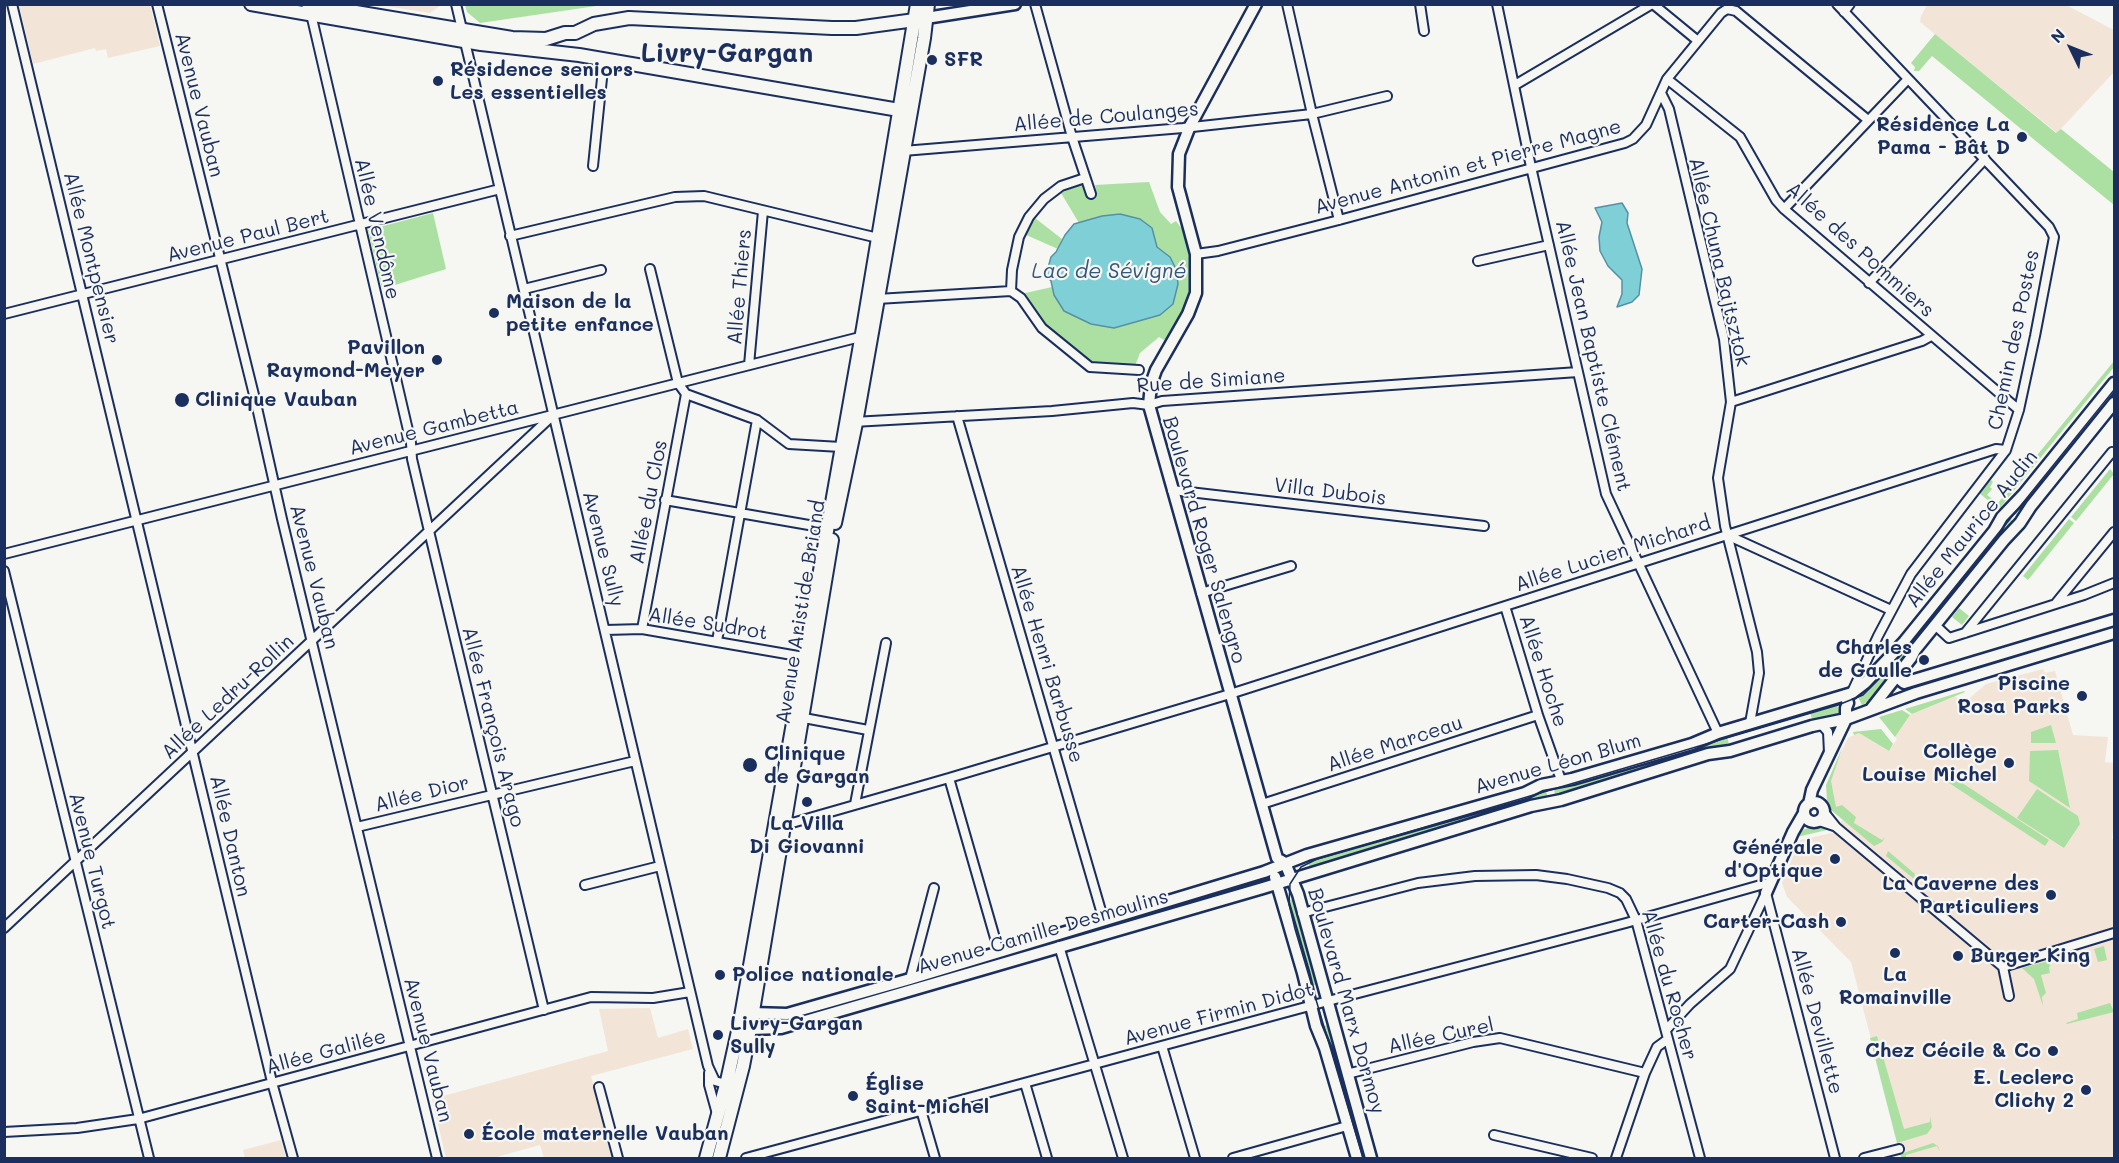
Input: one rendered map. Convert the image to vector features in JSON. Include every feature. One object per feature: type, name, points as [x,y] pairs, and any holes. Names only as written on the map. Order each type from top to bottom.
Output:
[{"type":"main road","points":[[251,4],[309,9],[905,108]]},
{"type":"main road","points":[[917,4],[921,19]]},
{"type":"main road","points":[[921,19],[928,4]]},
{"type":"main road","points":[[579,55],[569,45],[575,33],[594,24],[630,18],[856,28],[1015,4]]},
{"type":"main road","name":"Boulevard Roger Salengro","points":[[1256,4],[1190,126],[1181,148],[1179,187],[1196,254],[1196,293],[1188,315],[1156,370],[1151,384],[1149,405],[1279,863]]},
{"type":"main road","name":"Avenue Aristide Briand","points":[[866,336],[877,299],[903,151],[905,108],[915,86],[911,79],[921,19]]},
{"type":"main road","name":"Avenue Aristide Briand","points":[[706,1158],[745,1025],[753,1013],[866,336],[878,238],[921,19]]},
{"type":"main road","points":[[463,36],[546,39],[565,33],[575,33]]},
{"type":"main road","name":"Allée Maurice Audin","points":[[1849,694],[1865,683],[1904,642],[1994,531],[2002,517],[2024,495],[2115,382]]},
{"type":"main road","name":"Allée Maurice Audin","points":[[1871,709],[1915,650],[2115,403]]},
{"type":"main road","name":"Avenue Aristide Briand","points":[[719,1158],[743,1066],[745,1025],[804,657],[841,447],[851,422]]},
{"type":"main road","points":[[1882,665],[1904,683],[2115,620]]},
{"type":"main road","name":"Avenue Léon Blum","points":[[1276,883],[1531,806],[1561,800],[1708,754],[1730,751],[1821,724],[1846,719],[1967,676],[2115,633]]},
{"type":"main road","points":[[1911,658],[1923,676]]},
{"type":"main road","points":[[1766,893],[1793,832],[1814,812],[1815,783],[1846,719],[1849,694]]},
{"type":"main road","name":"Avenue Léon Blum","points":[[1279,863],[1526,793],[1541,785],[1692,744],[1718,733],[1849,694]]},
{"type":"main road","name":"Avenue Camille Desmoulins","points":[[753,1013],[787,1014],[910,979],[1264,872],[1279,863]]},
{"type":"main road","name":"Boulevard Marx Dormoy","points":[[1279,863],[1292,879],[1371,1158]]},
{"type":"main road","name":"Boulevard Marx Dormoy","points":[[1279,863],[1276,883],[1357,1158]]},
{"type":"main road","name":"Avenue Camille Desmoulins","points":[[745,1025],[781,1028],[1276,883]]},
{"type":"street","name":"Allée Montpensier","points":[[12,4],[138,520]]},
{"type":"street","name":"Avenue Vauban","points":[[157,4],[437,1158]]},
{"type":"street","name":"Avenue Sully","points":[[456,4],[552,415],[606,630],[708,1066],[709,1085],[717,1116]]},
{"type":"street","points":[[1035,4],[1072,137],[1091,194]]},
{"type":"street","points":[[1287,4],[1339,220]]},
{"type":"street","points":[[1420,4],[1425,31]]},
{"type":"street","name":"Allée Jean Baptiste Clément","points":[[1497,4],[1531,167],[1606,494],[1718,733]]},
{"type":"street","points":[[1515,86],[1652,4],[1698,41]]},
{"type":"street","name":"Chemin des Postes","points":[[1836,4],[2049,226],[2054,237],[2019,410],[2006,450],[1911,574],[1849,694]]},
{"type":"street","points":[[1844,12],[1850,4]]},
{"type":"street","name":"Allée Vendôme","points":[[309,9],[412,451]]},
{"type":"street","name":"Avenue Antonin et Pierre Magne","points":[[1196,254],[1218,251],[1339,220],[1625,143],[1633,139],[1647,125],[1667,79],[1721,13],[1727,9],[1732,9],[1868,120]]},
{"type":"street","points":[[593,166],[604,59]]},
{"type":"street","name":"Allée des Pommiers","points":[[1667,79],[1740,137],[1776,200],[1784,209],[2019,410]]},
{"type":"street","points":[[1784,209],[1908,79]]},
{"type":"street","name":"Allée Chuna Bajtsztok","points":[[1660,93],[1669,109],[1724,339],[1731,402],[1718,478],[1727,535],[1757,652],[1759,673],[1750,723]]},
{"type":"street","name":"Allée de Coulanges","points":[[903,151],[1312,114],[1387,96]]},
{"type":"street","points":[[1869,283],[1985,159]]},
{"type":"street","points":[[1011,291],[1012,270],[1019,237],[1029,217],[1044,199],[1061,186],[1085,178]]},
{"type":"street","name":"Avenue Paul Bert","points":[[4,314],[500,189]]},
{"type":"street","points":[[510,236],[675,197],[704,196],[878,238]]},
{"type":"street","name":"Allée Thiers","points":[[749,365],[763,211]]},
{"type":"street","points":[[1478,261],[1549,245]]},
{"type":"street","points":[[650,269],[678,383],[686,394],[757,420],[789,444],[841,447]]},
{"type":"street","points":[[524,289],[601,270]]},
{"type":"street","points":[[877,299],[1011,291],[1021,298],[1042,328],[1090,367],[1139,370]]},
{"type":"street","name":"Avenue Gambetta","points":[[4,554],[866,336]]},
{"type":"street","points":[[1731,402],[1922,341],[1931,336]]},
{"type":"street","name":"Rue de Simiane","points":[[851,422],[1052,411],[1132,403],[1149,405],[1162,401],[1578,372]]},
{"type":"street","name":"Allée du Clos","points":[[642,629],[686,394]]},
{"type":"street","name":"Allée Ledru-Rollin","points":[[4,928],[552,415]]},
{"type":"street","name":"Allée Henri Barbusse","points":[[957,416],[1104,921]]},
{"type":"street","points":[[717,641],[757,420]]},
{"type":"street","name":"Allée Lucien Michard","points":[[785,825],[1230,694],[1996,449],[2006,450]]},
{"type":"street","name":"Allée François Arago","points":[[412,451],[429,531],[544,1010]]},
{"type":"street","points":[[1965,633],[2112,452]]},
{"type":"street","name":"Villa Dubois","points":[[1172,490],[1484,526]]},
{"type":"street","points":[[665,501],[826,528]]},
{"type":"street","name":"Allée Danton","points":[[138,520],[273,1084],[293,1158]]},
{"type":"street","points":[[2055,604],[2115,532]]},
{"type":"street","points":[[1727,535],[1892,610]]},
{"type":"street","points":[[1201,593],[1291,566]]},
{"type":"street","name":"Avenue Turgot","points":[[4,571],[148,1158]]},
{"type":"street","points":[[1935,625],[1949,638],[2115,583]]},
{"type":"street","name":"Allée Hoche","points":[[1505,606],[1538,715],[1561,780]]},
{"type":"street","name":"Allée Sudrot","points":[[606,630],[642,629],[804,657]]},
{"type":"street","points":[[855,804],[886,643]]},
{"type":"street","points":[[1870,654],[1882,665]]},
{"type":"street","name":"Allée Marceau","points":[[1262,804],[1538,715]]},
{"type":"street","points":[[804,718],[868,730]]},
{"type":"street","points":[[1821,724],[1828,732],[1829,753]]},
{"type":"street","name":"Allée Dior","points":[[357,827],[635,761]]},
{"type":"street","points":[[949,778],[999,952]]},
{"type":"street","points":[[1814,812],[1836,827],[2003,967],[2009,996]]},
{"type":"street","points":[[585,885],[660,867]]},
{"type":"street","name":"Allée du Rocher","points":[[1302,913],[1418,883],[1475,876],[1525,875],[1567,879],[1608,888],[1626,899],[1635,920],[1700,1158]]},
{"type":"street","name":"Avenue Firmin Didot","points":[[746,1158],[1771,882]]},
{"type":"street","points":[[910,979],[934,888]]},
{"type":"street","points":[[1666,1030],[1690,1004],[1730,969],[1766,893]]},
{"type":"street","name":"Allée Devillette","points":[[1766,893],[1835,1158]]},
{"type":"street","points":[[2003,967],[2115,933]]},
{"type":"street","points":[[1059,946],[1123,1158]]},
{"type":"street","name":"Allée Galilée","points":[[4,1132],[77,1128],[138,1119],[591,997],[653,998],[690,992]]},
{"type":"street","name":"Allée Curel","points":[[1347,1074],[1473,1042],[1500,1038],[1645,1073]]},
{"type":"street","points":[[1616,1158],[1645,1073],[1657,1047],[1668,1039]]},
{"type":"street","points":[[1162,1046],[1195,1158]]},
{"type":"street","points":[[708,1066],[715,1081],[722,1083],[727,1081]]},
{"type":"street","points":[[1025,1083],[1047,1158]]},
{"type":"street","points":[[599,1087],[618,1158]]},
{"type":"street","points":[[921,1110],[935,1158]]},
{"type":"street","points":[[1233,1158],[1347,1126]]},
{"type":"street","points":[[1494,1135],[1592,1158]]},
{"type":"street","points":[[1864,1158],[1899,1149]]},
{"type":"shaded area","points":[[19,5],[150,5],[160,46],[108,58],[106,49],[96,51],[95,48],[33,64]]},
{"type":"shaded area","points":[[380,5],[441,5],[430,13]]},
{"type":"shaded area","points":[[1927,5],[2066,5],[2114,30],[2114,72],[2057,133],[1920,22]]},
{"type":"shaded area","points":[[2043,669],[2045,673],[2055,671],[2073,735],[2108,737],[2105,762],[2114,763],[2112,839],[2114,839],[2114,1158],[1902,1158],[1851,962],[1787,897],[1782,883],[1800,840],[1832,833],[1843,819],[1831,808],[1828,781],[1848,738],[1859,733],[1889,751],[1897,739],[1895,737],[1910,715],[1955,696],[1963,704],[1986,684]]},
{"type":"shaded area","points":[[650,1008],[658,1038],[688,1029],[693,1049],[591,1076],[615,1158],[544,1158],[540,1145],[493,1158],[446,1158],[432,1099],[608,1051],[599,1009]]},
{"type":"shaded area","points":[[281,1140],[286,1158],[245,1158],[243,1150]]},
{"type":"green space","points":[[465,4],[603,5],[480,23],[467,12]]},
{"type":"green space","points":[[1935,34],[2056,133],[2061,129],[2114,172],[2114,205],[1932,56],[1919,71],[1914,71],[1915,67],[1911,63]]},
{"type":"green space","points":[[1149,182],[1160,212],[1171,224],[1176,221],[1185,233],[1192,266],[1189,302],[1170,336],[1164,340],[1159,337],[1140,353],[1135,366],[1092,363],[1045,325],[1021,294],[1052,287],[1054,295],[1114,328],[1160,315],[1170,257],[1157,247],[1152,228],[1102,216],[1079,223],[1061,193],[1082,184],[1089,198],[1097,195],[1095,185]]},
{"type":"green space","points":[[433,213],[446,269],[382,289],[368,230]]},
{"type":"green space","points":[[1035,218],[1062,239],[1058,249],[1024,234]]},
{"type":"green space","points":[[2114,361],[2114,367],[1999,509],[1979,493],[2017,446],[1991,480],[1992,489],[1987,495],[1998,503]]},
{"type":"green space","points":[[2114,386],[2114,399],[2021,519],[2011,511]]},
{"type":"green space","points":[[2110,469],[2114,474],[2076,521],[2071,517]]},
{"type":"green space","points":[[2007,516],[2016,524],[1903,663],[1894,655]]},
{"type":"green space","points":[[2069,519],[2074,523],[2028,580],[2023,576]]},
{"type":"green space","points":[[1959,608],[1969,616],[1962,625],[1952,617]]},
{"type":"green space","points":[[1881,674],[1887,680],[1883,685],[1885,686],[1872,700],[1862,705],[1857,695]]},
{"type":"green space","points":[[1964,691],[1912,714],[1905,709]]},
{"type":"green space","points":[[1837,703],[1839,714],[1813,723],[1810,712],[1814,711],[1813,707]]},
{"type":"green space","points":[[1902,710],[1910,715],[1895,737],[1879,717]]},
{"type":"green space","points":[[2051,725],[2056,743],[2031,743],[2031,732]]},
{"type":"green space","points":[[1881,729],[1893,744],[1889,751],[1859,733],[1854,735],[1853,732]]},
{"type":"green space","points":[[1726,733],[1730,748],[1704,751],[1570,791],[1556,798],[1553,786]]},
{"type":"green space","points":[[1843,746],[1831,781],[1836,807],[1842,805],[1856,817],[1854,823],[1882,840],[1885,837],[1882,842],[1874,846],[1831,810],[1827,801],[1826,785]]},
{"type":"green space","points":[[2058,750],[2070,808],[2029,781],[2030,751]]},
{"type":"green space","points":[[1950,775],[2049,840],[2045,846],[1946,781]]},
{"type":"green space","points":[[1545,788],[1549,800],[1311,870],[1306,859],[1334,853],[1531,795]]},
{"type":"green space","points":[[2037,789],[2078,816],[2080,824],[2064,848],[2017,818]]},
{"type":"green space","points":[[1813,826],[1831,829],[1797,837],[1803,830]]},
{"type":"green space","points":[[1888,851],[1915,874],[1914,879],[1886,856]]},
{"type":"green space","points":[[1296,898],[1300,924],[1314,970],[1321,983],[1309,987],[1284,902]]},
{"type":"green space","points":[[2104,946],[2107,960],[2098,962],[2094,949]]},
{"type":"green space","points":[[2052,960],[2050,973],[2041,975],[2046,993],[2042,997],[2043,1006],[2034,979],[2022,968]]},
{"type":"green space","points":[[2110,1003],[2114,1012],[2066,1023],[2078,1019],[2077,1013]]},
{"type":"green space","points":[[1332,1024],[1368,1158],[1360,1158],[1320,1027]]},
{"type":"green space","points":[[1877,1036],[1904,1129],[1930,1122],[1930,1116],[1932,1127],[1927,1134],[1897,1143],[1870,1038]]},
{"type":"green space","points":[[1933,1143],[1938,1146],[1940,1152],[1937,1146],[1906,1155],[1906,1158],[1902,1158],[1900,1154]]},
{"type":"water","points":[[1622,203],[1628,213],[1627,223],[1642,269],[1639,295],[1632,302],[1617,307],[1622,294],[1622,280],[1608,266],[1600,251],[1599,237],[1602,222],[1595,208]]},
{"type":"water","name":"Lac de Sévigné","points":[[1120,214],[1140,219],[1152,228],[1157,247],[1170,257],[1176,269],[1178,284],[1173,304],[1160,315],[1114,328],[1091,324],[1064,311],[1046,275],[1051,257],[1074,224],[1102,216]]},
{"type":"tram line","points":[[1363,1158],[1289,904],[1290,884],[1301,867],[1317,859],[1838,705],[1863,695],[1888,670],[2114,390]]},
{"type":"place","name":"SFR","points":[[932,60]]},
{"type":"place","name":"Résidence seniors Les essentielles","points":[[438,81]]},
{"type":"place","name":"Résidence La Pama - Bât D","points":[[2022,137]]},
{"type":"place","name":"Maison de la petite enfance","points":[[494,313]]},
{"type":"place","name":"Pavillon Raymond-Meyer","points":[[437,360]]},
{"type":"place","name":"Clinique Vauban","points":[[182,400]]},
{"type":"place","name":"Charles de Gaulle","points":[[1924,660]]},
{"type":"place","name":"Piscine Rosa Parks","points":[[2082,696]]},
{"type":"place","name":"Collège Louise Michel","points":[[2009,763]]},
{"type":"place","name":"Clinique de Gargan","points":[[750,765]]},
{"type":"place","name":"La Villa Di Giovanni","points":[[807,802]]},
{"type":"place","name":"Générale d'Optique","points":[[1835,859]]},
{"type":"place","name":"La Caverne des Particuliers","points":[[2051,895]]},
{"type":"place","name":"Carter-Cash","points":[[1841,922]]},
{"type":"place","name":"La Romainville","points":[[1895,953]]},
{"type":"place","name":"Burger King","points":[[1958,956]]},
{"type":"place","name":"Police nationale","points":[[720,975]]},
{"type":"place","name":"Livry-Gargan Sully","points":[[718,1035]]},
{"type":"place","name":"Chez Cécile & Co","points":[[2053,1051]]},
{"type":"place","name":"E. Leclerc Clichy 2","points":[[2086,1090]]},
{"type":"place","name":"Église Saint-Michel","points":[[853,1096]]},
{"type":"place","name":"École maternelle Vauban","points":[[469,1134]]},
{"type":"district","name":"Livry-Gargan","points":[[727,54]]}]
